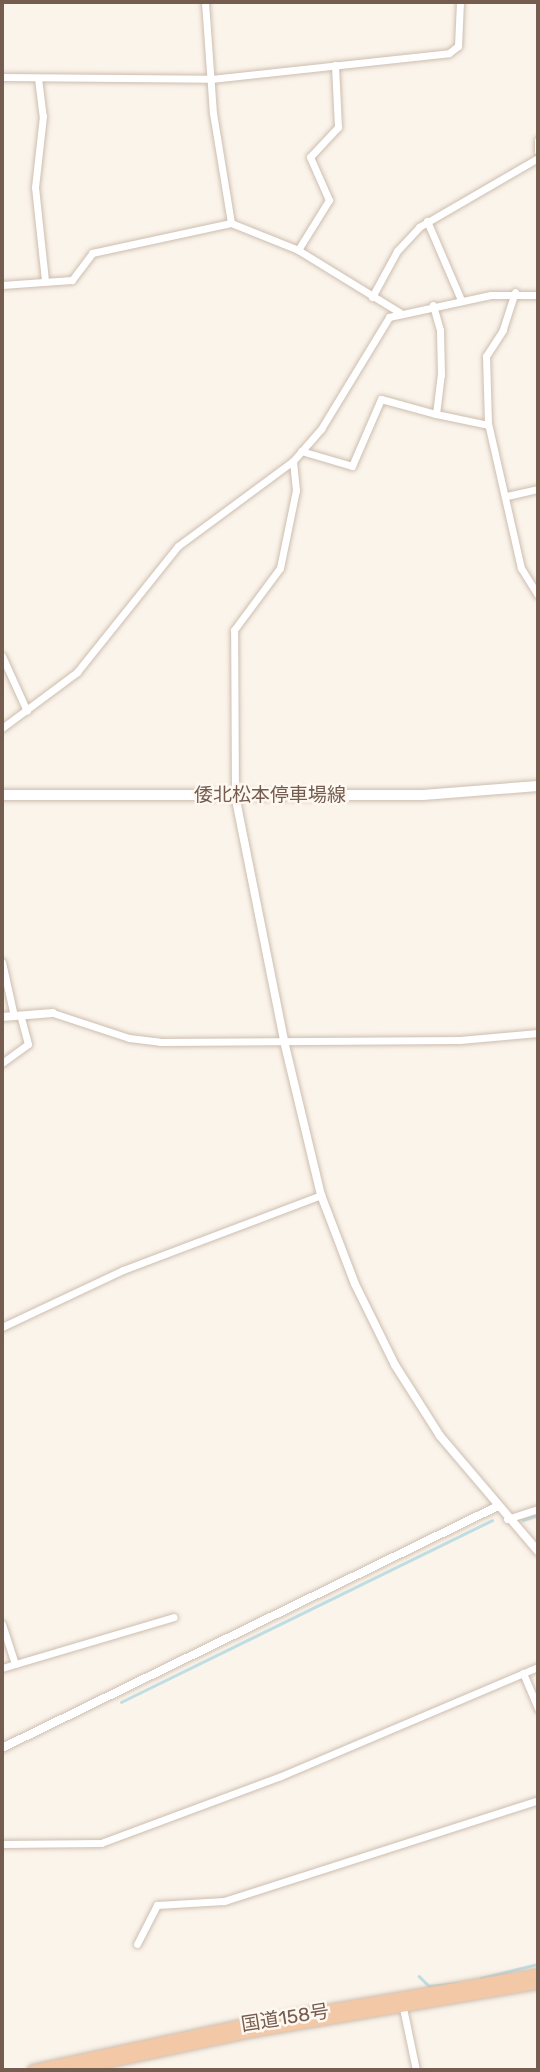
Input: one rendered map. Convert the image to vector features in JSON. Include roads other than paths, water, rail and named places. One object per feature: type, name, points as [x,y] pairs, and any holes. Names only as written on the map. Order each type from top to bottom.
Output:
[{"type":"highway","name":"国道158号","points":[[72,2070],[538,1974]]},
{"type":"highway","name":"国道158号","points":[[33,2070],[251,2023],[538,1984]]},
{"type":"main road","name":"倭北松本停車場線","points":[[2,794],[456,794],[538,786]]},
{"type":"street","points":[[205,2],[211,79],[231,223]]},
{"type":"street","points":[[2,77],[211,79],[449,52],[458,46],[460,2]]},
{"type":"street","points":[[298,250],[329,200],[310,158],[338,127],[335,65]]},
{"type":"street","points":[[38,78],[43,116],[35,187],[45,280]]},
{"type":"street","points":[[538,140],[538,150]]},
{"type":"street","points":[[372,297],[397,251],[427,221],[538,158]]},
{"type":"street","points":[[427,221],[461,300]]},
{"type":"street","points":[[2,285],[72,280],[92,253],[117,245],[231,223],[298,250],[399,312]]},
{"type":"street","points":[[515,292],[503,330],[486,356],[488,425],[507,496],[521,568],[538,595]]},
{"type":"street","points":[[2,728],[77,671],[178,546],[293,461],[321,429],[381,325],[399,312],[461,300],[515,292],[538,295]]},
{"type":"street","points":[[433,306],[440,363],[436,414]]},
{"type":"street","points":[[301,452],[352,466],[380,399],[488,425]]},
{"type":"street","points":[[293,461],[296,490],[280,568],[234,630],[235,795],[284,1041],[321,1195],[355,1284],[396,1365],[440,1436],[496,1507],[538,1551]]},
{"type":"street","points":[[507,496],[538,489]]},
{"type":"street","points":[[2,656],[27,711]]},
{"type":"street","points":[[2,962],[28,1044],[2,1063]]},
{"type":"street","points":[[2,1017],[52,1013],[129,1038],[460,1040],[538,1033]]},
{"type":"street","points":[[2,1327],[122,1270],[321,1195]]},
{"type":"street","points":[[2,1748],[496,1507]]},
{"type":"street","points":[[507,1519],[538,1509]]},
{"type":"street","points":[[2,1668],[174,1617]]},
{"type":"street","points":[[2,1623],[15,1664]]},
{"type":"street","points":[[2,1844],[101,1843],[271,1780],[538,1667]]},
{"type":"street","points":[[523,1672],[538,1709]]},
{"type":"street","points":[[137,1944],[158,1905],[224,1901],[538,1800]]},
{"type":"street","points":[[402,2004],[416,2070]]},
{"type":"waterway","points":[[523,1520],[538,1515]]},
{"type":"waterway","points":[[121,1702],[492,1520]]},
{"type":"waterway","points":[[481,1978],[537,1964]]},
{"type":"waterway","points":[[419,1976],[429,1986],[457,1983]]}]
